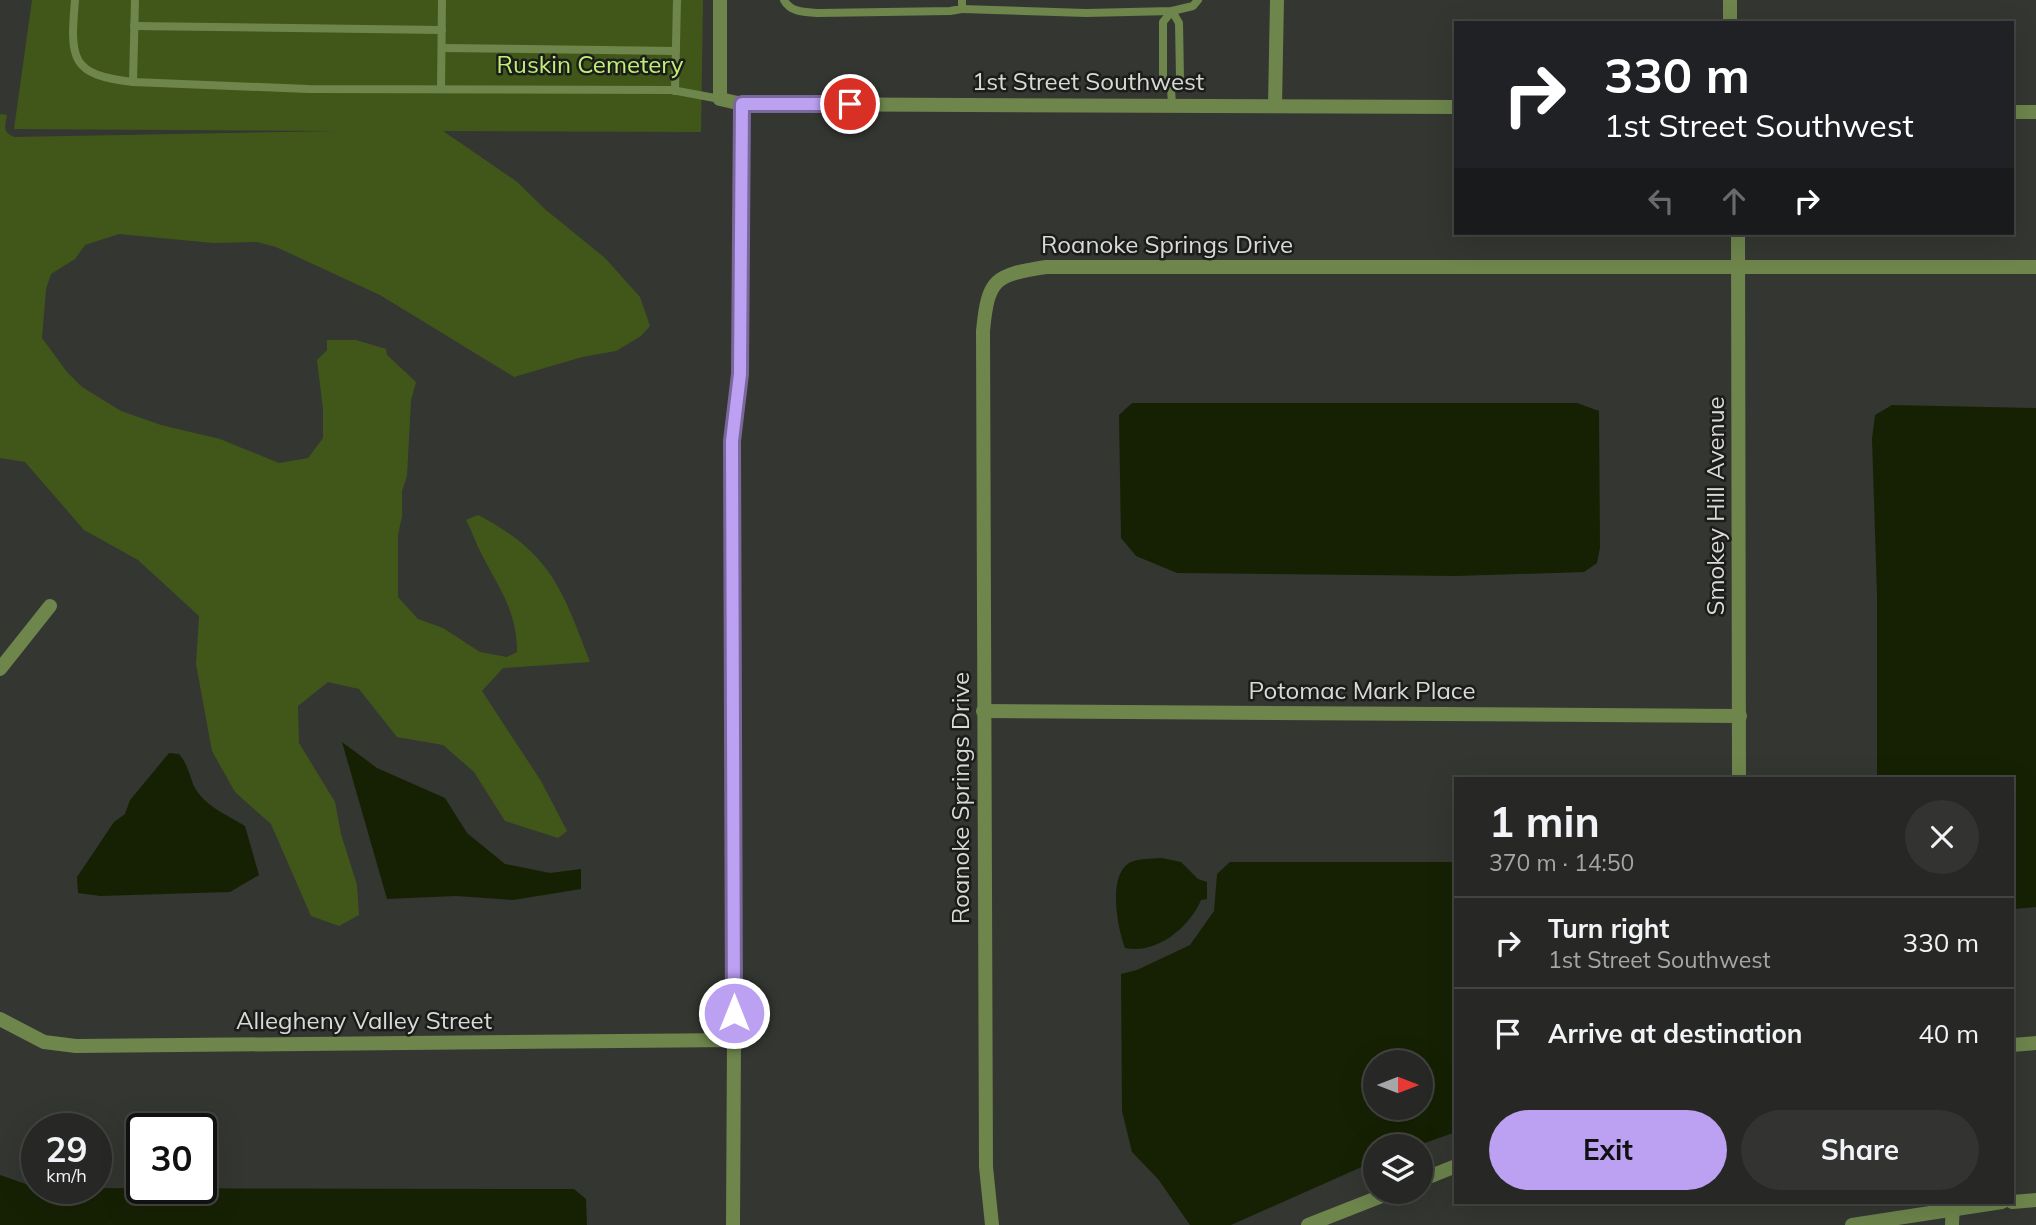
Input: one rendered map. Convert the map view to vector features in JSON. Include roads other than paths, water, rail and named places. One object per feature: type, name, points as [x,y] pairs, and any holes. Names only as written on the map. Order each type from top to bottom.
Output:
[{"type":"street","points":[[720,0],[720,99]]},
{"type":"street","points":[[1275,106],[1277,0]]},
{"type":"street","points":[[1730,0],[1730,21]]},
{"type":"street","name":"1st Street Southwest","points":[[720,99],[742,104],[1454,107]]},
{"type":"street","points":[[733,1225],[732,441],[740,374],[742,104]]},
{"type":"street","points":[[2014,112],[2036,112]]},
{"type":"street","name":"Smokey Hill Avenue","points":[[1738,235],[1739,777]]},
{"type":"street","name":"Roanoke Springs Drive","points":[[992,1225],[986,1167],[983,331],[986,302],[996,281],[1013,272],[1046,267],[2036,267]]},
{"type":"street","points":[[0,669],[50,606]]},
{"type":"street","name":"Potomac Mark Place","points":[[984,711],[1740,716]]},
{"type":"street","name":"Allegheny Valley Street","points":[[0,1019],[44,1042],[76,1046],[734,1040]]},
{"type":"street","points":[[2014,1045],[2036,1043]]},
{"type":"street","points":[[1433,1175],[1454,1167]]},
{"type":"street","points":[[2014,1202],[2036,1200]]},
{"type":"street","points":[[1308,1225],[1363,1203]]},
{"type":"street","points":[[1852,1225],[1953,1205],[1952,1225]]},
{"type":"lane","points":[[75,0],[72,40],[76,57],[84,69],[108,79],[308,89],[676,91],[720,99]]},
{"type":"lane","points":[[133,82],[135,0]]},
{"type":"lane","points":[[441,89],[442,0]]},
{"type":"lane","points":[[676,91],[677,0]]},
{"type":"lane","points":[[784,0],[786,5],[797,12],[819,13],[950,11],[962,4],[1086,13],[1172,11],[1193,6],[1198,0]]},
{"type":"lane","points":[[1020,0],[1020,10]]},
{"type":"lane","points":[[1171,88],[1180,78],[1179,23],[1172,11]]},
{"type":"lane","points":[[1172,11],[1163,22],[1163,80],[1171,88],[1172,105]]},
{"type":"lane","points":[[134,26],[442,30]]},
{"type":"lane","points":[[442,48],[676,51]]},
{"type":"park label","name":"Ruskin Cemetery","points":[[590,65]]}]
